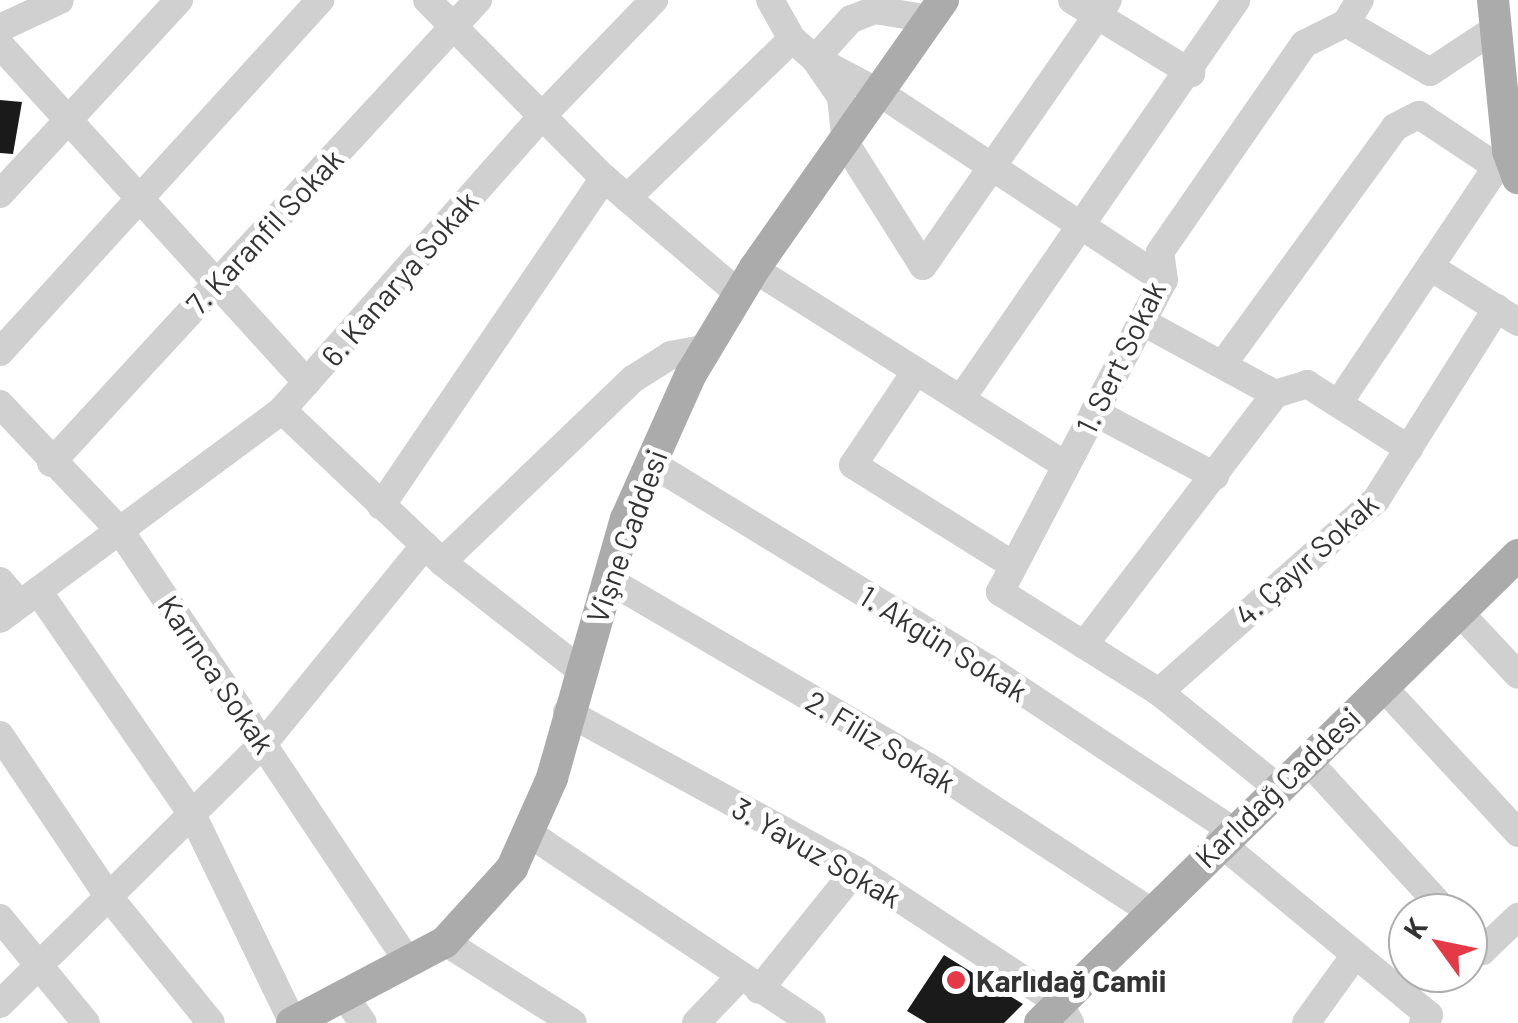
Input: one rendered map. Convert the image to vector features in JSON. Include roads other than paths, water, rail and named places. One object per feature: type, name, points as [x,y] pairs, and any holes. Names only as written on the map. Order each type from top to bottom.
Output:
[{"type":"main road","name":"Vişne Caddesi","points":[[292,1023],[355,1010],[409,962],[445,942],[512,868],[530,834],[607,579],[651,463],[706,348],[746,281],[937,10]]},
{"type":"main road","points":[[1500,37],[1508,165]]},
{"type":"main road","name":"Karlıdağ Caddesi","points":[[1056,1016],[1150,911],[1225,836],[1518,554]]},
{"type":"street","points":[[0,28],[60,0]]},
{"type":"street","points":[[0,194],[179,0]]},
{"type":"street","points":[[0,352],[320,0]]},
{"type":"street","points":[[427,0],[627,198],[746,281],[916,371],[1065,465]]},
{"type":"street","name":"7. Karanfil Sokak","points":[[52,463],[478,0]]},
{"type":"street","name":"6. Kanarya Sokak","points":[[19,604],[282,410],[541,117],[654,0]]},
{"type":"street","points":[[770,0],[792,39],[815,59],[880,93],[1164,280]]},
{"type":"street","points":[[1072,0],[1103,8],[1191,74]]},
{"type":"street","points":[[961,399],[1191,74],[1236,0]]},
{"type":"street","points":[[815,59],[840,97],[846,144],[923,266],[1103,8]]},
{"type":"street","points":[[815,59],[851,19],[875,10],[937,10]]},
{"type":"street","points":[[1353,12],[1430,72],[1500,37]]},
{"type":"street","name":"1. Sert Sokak","points":[[1084,645],[1000,592],[1164,280],[1160,252],[1304,44],[1353,12]]},
{"type":"street","points":[[627,198],[792,39]]},
{"type":"street","points":[[0,45],[137,201],[307,382]]},
{"type":"street","points":[[1223,364],[1394,127],[1419,114],[1508,165],[1340,401]]},
{"type":"street","points":[[381,506],[604,178]]},
{"type":"street","points":[[1432,268],[1508,315]]},
{"type":"street","name":"4. Çayır Sokak","points":[[1158,692],[1376,500],[1508,315]]},
{"type":"street","points":[[1143,322],[1275,394]]},
{"type":"street","points":[[0,1004],[264,743],[433,554],[634,379],[671,355],[706,348]]},
{"type":"street","points":[[916,371],[852,464],[1014,566]]},
{"type":"street","points":[[1278,788],[1158,692],[1084,645],[1275,394],[1307,384],[1340,401],[1409,449]]},
{"type":"street","name":"Karınca Sokak","points":[[0,404],[121,532],[409,962]]},
{"type":"street","points":[[282,410],[433,554],[580,670]]},
{"type":"street","points":[[1094,412],[1215,476]]},
{"type":"street","name":"1. Akgün Sokak","points":[[651,463],[987,668],[1225,836],[1355,955],[1429,1015],[1423,1023]]},
{"type":"street","name":"2. Filiz Sokak","points":[[607,579],[934,771],[1150,911]]},
{"type":"street","points":[[0,581],[192,814],[292,1023]]},
{"type":"street","points":[[1459,612],[1518,675]]},
{"type":"street","points":[[1383,687],[1518,832]]},
{"type":"street","name":"3. Yavuz Sokak","points":[[567,712],[856,870],[1056,1016]]},
{"type":"street","points":[[0,735],[108,897],[212,1023]]},
{"type":"street","points":[[1307,760],[1429,893]]},
{"type":"street","points":[[530,834],[812,1023]]},
{"type":"street","points":[[696,1023],[750,983],[856,870]]},
{"type":"street","points":[[1488,945],[1518,917]]},
{"type":"street","points":[[0,918],[86,1023]]},
{"type":"street","points":[[445,942],[572,1023]]},
{"type":"street","points":[[1307,1022],[1355,955]]},
{"type":"place","name":"Karlıdağ Camii","points":[[956,980]]}]
